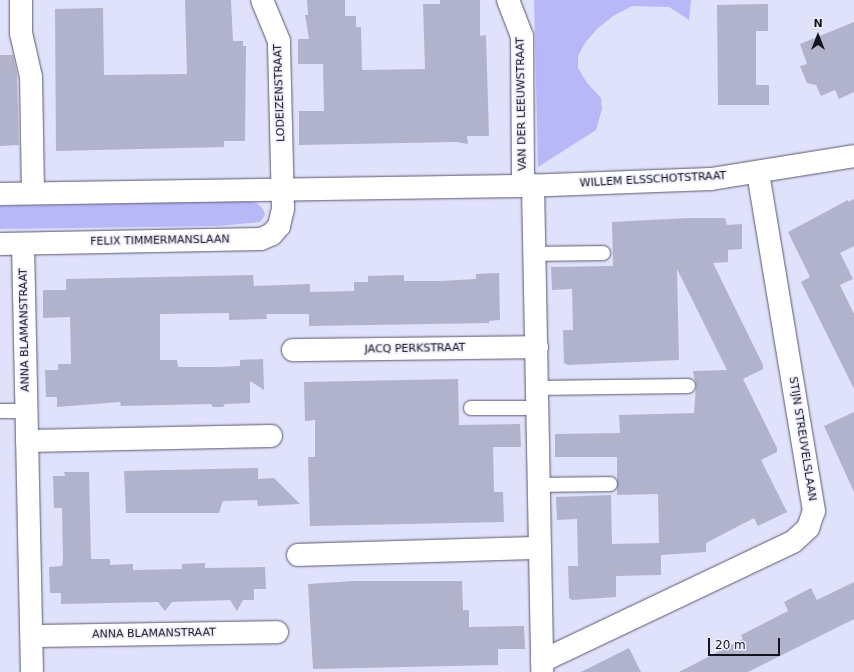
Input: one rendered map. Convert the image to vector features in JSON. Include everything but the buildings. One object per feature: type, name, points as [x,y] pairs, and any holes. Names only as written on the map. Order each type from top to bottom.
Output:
[{"type":"street","points":[[21,0],[21,33],[31,77],[33,194]]},
{"type":"street","name":"LODEIZENSTRAAT","points":[[262,0],[279,41],[283,190]]},
{"type":"street","name":"VAN DER LEEUWSTRAAT","points":[[508,0],[522,36],[528,186]]},
{"type":"street","name":"WILLEM ELSSCHOTSTRAAT","points":[[528,186],[711,179],[758,173],[854,156]]},
{"type":"street","name":"STIJN STREUVELSLAAN","points":[[542,666],[793,542],[808,528],[814,510],[758,173]]},
{"type":"street","points":[[0,194],[528,186],[534,254],[537,347],[542,666]]},
{"type":"street","name":"FELIX TIMMERMANSLAAN","points":[[0,244],[261,239],[272,234],[279,226],[283,208],[283,190]]},
{"type":"street","name":"ANNA BLAMANSTRAAT","points":[[23,244],[32,672]]},
{"type":"street","name":"JACQ PERKSTRAAT","points":[[293,350],[537,347]]},
{"type":"street","points":[[27,441],[271,436]]},
{"type":"street","points":[[298,555],[540,548]]},
{"type":"street","name":"ANNA BLAMANSTRAAT","points":[[32,636],[277,632]]},
{"type":"lane","points":[[534,254],[603,253]]},
{"type":"lane","points":[[471,408],[537,398],[688,386]]},
{"type":"lane","points":[[0,411],[27,411]]},
{"type":"lane","points":[[539,485],[610,484]]},
{"type":"shaded area","points":[[534,0],[691,0],[689,20],[669,7],[632,6],[613,16],[597,29],[585,43],[578,56],[578,68],[587,83],[601,98],[602,109],[596,130],[538,167]]},
{"type":"shaded area","points":[[245,201],[257,203],[263,209],[265,215],[260,222],[218,226],[0,229],[0,206]]}]
